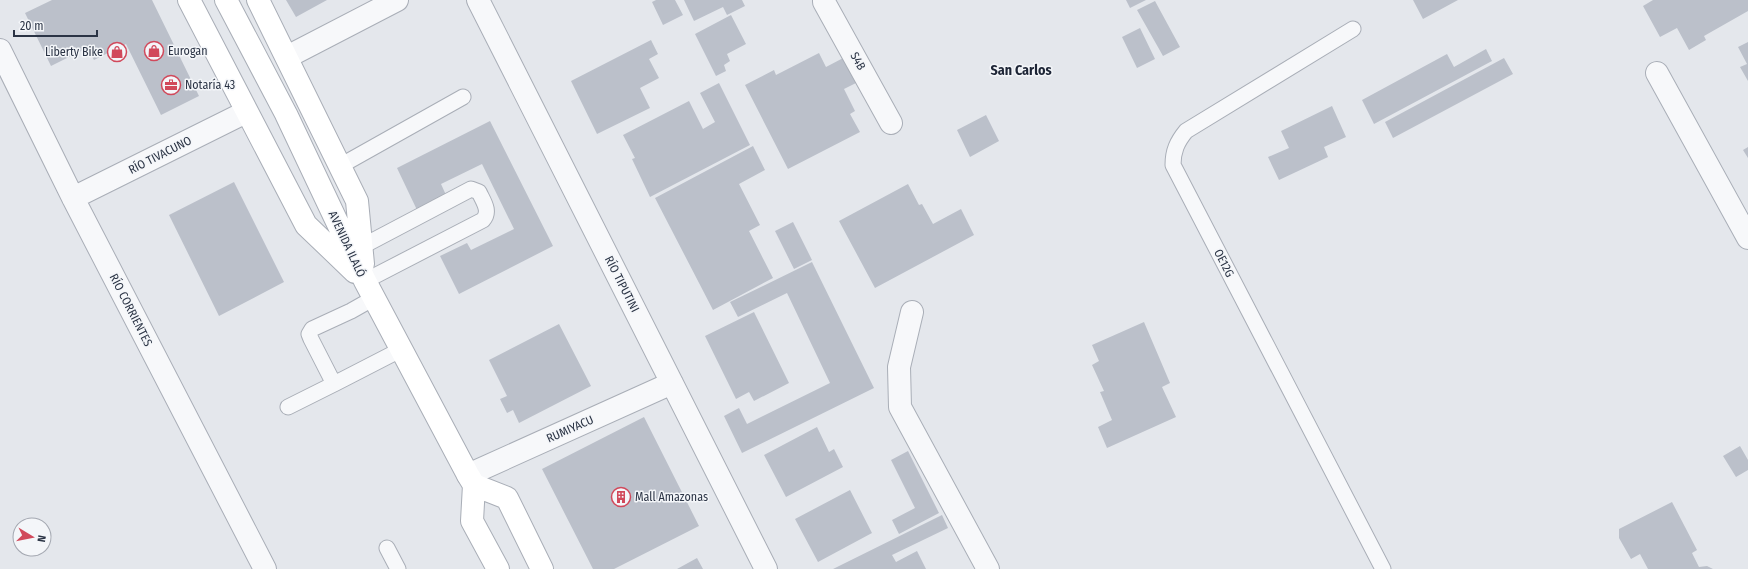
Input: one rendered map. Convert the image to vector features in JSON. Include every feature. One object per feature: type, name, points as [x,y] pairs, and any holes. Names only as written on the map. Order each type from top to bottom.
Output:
[{"type":"main road","points":[[189,0],[306,225],[369,289]]},
{"type":"main road","name":"AVENIDA ILALÓ","points":[[226,0],[286,114],[369,289],[471,480]]},
{"type":"main road","points":[[258,0],[358,201],[361,247],[369,289]]},
{"type":"main road","points":[[498,569],[472,521],[471,480],[507,498],[542,569]]},
{"type":"street","points":[[287,57],[397,0]]},
{"type":"street","name":"RÍO TIPUTINI","points":[[478,0],[766,569]]},
{"type":"street","name":"S4B","points":[[824,0],[891,123]]},
{"type":"street","name":"RÍO CORRIENTES","points":[[0,50],[74,198],[265,569]]},
{"type":"street","points":[[1656,73],[1748,238]]},
{"type":"street","name":"RÍO TIVACUNO","points":[[74,198],[246,112]]},
{"type":"street","points":[[912,312],[899,367],[900,408],[988,569]]},
{"type":"street","name":"RUMIYACU","points":[[471,480],[672,383]]},
{"type":"lane","name":"OE12G","points":[[1353,29],[1186,131],[1179,140],[1173,154],[1173,164],[1383,569]]},
{"type":"lane","points":[[340,166],[463,97]]},
{"type":"lane","points":[[334,384],[311,339],[310,331],[351,311],[369,289],[483,220],[487,216],[487,210],[479,192],[471,189],[361,247]]},
{"type":"lane","points":[[288,406],[402,349]]},
{"type":"lane","points":[[387,548],[398,569]]},
{"type":"building","points":[[52,0],[152,0],[199,96],[161,115],[126,44],[94,60],[87,48],[51,66],[25,13]]},
{"type":"building","points":[[286,0],[327,0],[296,17]]},
{"type":"building","points":[[656,0],[675,0],[683,15],[663,25],[652,2]]},
{"type":"building","points":[[684,0],[742,0],[745,6],[727,15],[723,7],[694,21]]},
{"type":"building","points":[[1126,0],[1146,0],[1130,8]]},
{"type":"building","points":[[1413,0],[1458,0],[1423,19]]},
{"type":"building","points":[[1653,0],[1748,0],[1748,11],[1704,36],[1706,40],[1689,50],[1677,28],[1660,37],[1643,6]]},
{"type":"building","points":[[1155,1],[1180,47],[1163,56],[1137,10]]},
{"type":"building","points":[[731,15],[746,44],[727,54],[730,61],[724,65],[726,71],[716,76],[695,34]]},
{"type":"building","points":[[1140,28],[1155,59],[1137,68],[1122,37]]},
{"type":"building","points":[[651,40],[658,54],[649,59],[659,78],[640,88],[650,108],[597,134],[571,81]]},
{"type":"building","points":[[1748,42],[1748,81],[1740,67],[1747,64],[1738,47]]},
{"type":"building","points":[[1486,49],[1492,61],[1374,124],[1362,100],[1447,54],[1454,67]]},
{"type":"building","points":[[819,53],[826,67],[847,56],[860,81],[844,89],[855,111],[850,114],[860,132],[788,169],[745,85],[774,70],[776,75]]},
{"type":"building","points":[[1504,58],[1513,74],[1393,138],[1385,122]]},
{"type":"building","points":[[719,83],[750,145],[650,197],[632,159],[635,158],[623,135],[689,101],[703,129],[715,122],[700,93]]},
{"type":"building","points":[[1332,106],[1346,137],[1324,147],[1328,157],[1279,180],[1268,157],[1289,148],[1281,131]]},
{"type":"building","points":[[986,115],[999,141],[970,157],[957,130]]},
{"type":"building","points":[[490,121],[553,246],[459,294],[440,256],[467,243],[471,250],[514,229],[482,164],[441,184],[446,195],[417,210],[397,168]]},
{"type":"building","points":[[753,146],[765,170],[739,184],[760,225],[749,231],[773,278],[713,310],[655,198]]},
{"type":"building","points":[[1748,147],[1748,158],[1743,150]]},
{"type":"building","points":[[234,182],[284,282],[219,316],[169,215]]},
{"type":"building","points":[[908,184],[919,205],[922,204],[933,224],[961,209],[974,235],[875,288],[839,221]]},
{"type":"building","points":[[793,222],[812,260],[794,269],[775,231]]},
{"type":"building","points":[[812,262],[874,388],[742,453],[724,416],[739,408],[747,424],[830,383],[787,293],[738,317],[730,302]]},
{"type":"building","points":[[754,312],[789,383],[754,401],[749,392],[736,399],[705,336]]},
{"type":"building","points":[[1144,322],[1170,383],[1162,387],[1176,417],[1107,448],[1098,427],[1112,420],[1100,392],[1104,391],[1092,365],[1099,361],[1092,345]]},
{"type":"building","points":[[559,324],[591,386],[519,423],[513,410],[507,413],[500,399],[507,396],[489,360]]},
{"type":"building","name":"Mall Amazonas","points":[[644,417],[699,526],[614,569],[593,569],[542,469]]},
{"type":"building","points":[[817,427],[829,452],[834,449],[843,467],[786,497],[764,455]]},
{"type":"building","points":[[1740,446],[1748,460],[1748,470],[1736,477],[1723,456]]},
{"type":"building","points":[[908,451],[939,513],[899,534],[892,520],[915,508],[891,460]]},
{"type":"building","points":[[850,490],[872,533],[818,562],[795,519]]},
{"type":"building","points":[[1672,502],[1697,550],[1692,553],[1699,567],[1707,566],[1713,569],[1648,569],[1640,554],[1631,559],[1619,538],[1619,529]]},
{"type":"building","points":[[942,515],[948,528],[892,555],[896,562],[917,551],[926,569],[833,569]]},
{"type":"building","points":[[697,558],[703,569],[677,569]]},
{"type":"place","name":"Eurogan","points":[[154,51]]},
{"type":"place","name":"Liberty Bike","points":[[117,52]]},
{"type":"place","name":"Notaría 43","points":[[171,85]]},
{"type":"place","name":"Mall Amazonas","points":[[621,497]]},
{"type":"district","name":"San Carlos","points":[[1021,70]]}]
